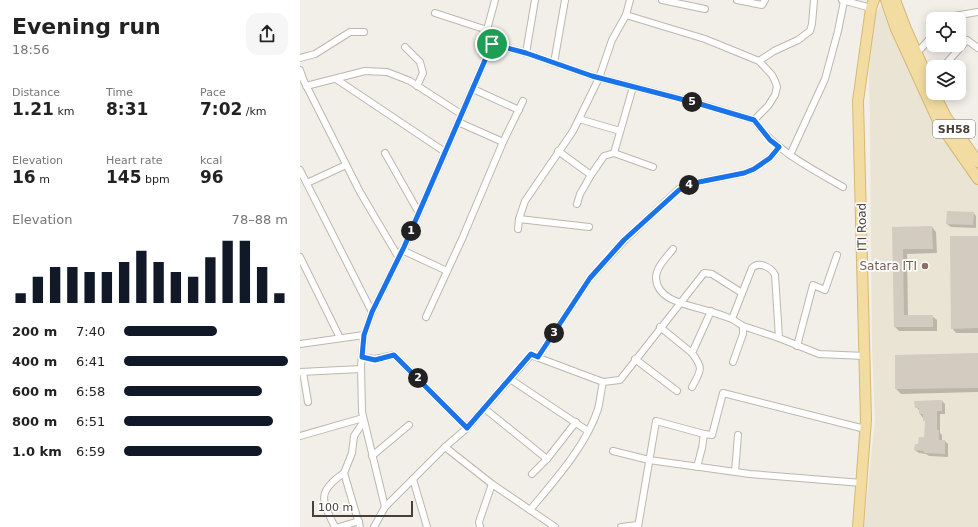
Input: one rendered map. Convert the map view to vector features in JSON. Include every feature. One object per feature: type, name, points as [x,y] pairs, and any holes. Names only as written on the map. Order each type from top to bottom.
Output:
[{"type":"main road","name":"SH58","points":[[886,0],[896,29],[939,123],[978,179]]},
{"type":"main road","name":"SH58","points":[[896,0],[906,29],[926,73]]},
{"type":"main road","name":"ITI Road","points":[[858,527],[866,429],[858,101],[872,4]]},
{"type":"main road","name":"SH58","points":[[938,100],[946,117],[978,162]]},
{"type":"street","points":[[495,0],[487,30],[487,36],[492,44],[526,53],[599,78],[754,120],[770,140],[779,147],[843,187]]},
{"type":"street","points":[[526,53],[535,0]]},
{"type":"street","points":[[554,63],[565,0]]},
{"type":"street","points":[[518,229],[522,208],[529,193],[573,130],[599,78],[612,40],[626,15],[630,0]]},
{"type":"street","points":[[662,0],[704,10]]},
{"type":"street","points":[[737,0],[762,5],[765,0]]},
{"type":"street","points":[[759,61],[774,51],[798,40],[810,31],[814,0]]},
{"type":"street","points":[[790,155],[825,78],[838,31],[842,0],[872,4]]},
{"type":"street","points":[[966,14],[978,12]]},
{"type":"street","points":[[435,13],[487,30]]},
{"type":"street","points":[[626,15],[705,39],[759,61],[772,75],[776,81],[777,87],[775,95],[768,106],[754,120]]},
{"type":"street","points":[[300,58],[315,54],[350,32],[364,32]]},
{"type":"street","points":[[948,60],[967,40],[978,48]]},
{"type":"street","points":[[917,53],[926,43]]},
{"type":"street","points":[[385,507],[362,412],[361,369],[364,335],[372,312],[399,258],[492,44]]},
{"type":"street","points":[[405,47],[420,62],[423,73],[417,86]]},
{"type":"street","points":[[300,70],[302,79],[360,192],[399,258]]},
{"type":"street","points":[[306,86],[365,71],[377,70],[387,72],[410,81],[461,114]]},
{"type":"street","points":[[336,78],[445,152]]},
{"type":"street","points":[[614,153],[633,87]]},
{"type":"street","points":[[473,89],[519,110]]},
{"type":"street","points":[[426,317],[462,239],[503,142],[523,101]]},
{"type":"street","points":[[578,119],[620,131]]},
{"type":"street","points":[[458,122],[503,142]]},
{"type":"street","points":[[538,357],[590,278],[624,240],[679,190],[699,182],[744,173],[754,169],[770,158],[779,147]]},
{"type":"street","points":[[558,151],[591,174]]},
{"type":"street","points":[[385,153],[418,213]]},
{"type":"street","points":[[577,204],[580,194],[591,174],[604,156],[614,153],[653,167]]},
{"type":"street","points":[[306,183],[346,165]]},
{"type":"street","points":[[300,170],[372,312]]},
{"type":"street","points":[[519,219],[589,227]]},
{"type":"street","points":[[673,249],[661,264],[656,278],[658,286],[664,294],[680,302],[711,311],[732,319],[744,326],[819,354],[865,356]]},
{"type":"street","points":[[402,250],[447,271]]},
{"type":"street","points":[[797,346],[813,285],[825,290],[837,255]]},
{"type":"street","points":[[300,257],[340,338]]},
{"type":"street","points":[[732,319],[753,266],[759,264],[774,272],[775,275],[779,338]]},
{"type":"street","points":[[374,527],[385,507],[467,428],[531,354],[603,382],[620,380],[660,327],[704,273],[706,272],[712,274],[742,293]]},
{"type":"street","points":[[692,353],[711,311]]},
{"type":"street","points":[[733,362],[743,334],[744,326]]},
{"type":"street","points":[[660,327],[692,353],[699,362],[700,372],[692,386]]},
{"type":"street","points":[[301,342],[364,335]]},
{"type":"street","points":[[362,357],[375,360],[394,355],[467,428]]},
{"type":"street","points":[[635,359],[677,391]]},
{"type":"street","points":[[308,402],[301,372],[361,369]]},
{"type":"street","points":[[510,379],[588,431]]},
{"type":"street","points":[[530,510],[554,482],[582,443],[598,410],[603,382]]},
{"type":"street","points":[[621,527],[638,526],[656,421],[704,434],[712,434],[723,394],[866,429]]},
{"type":"street","points":[[484,408],[548,458]]},
{"type":"street","points":[[300,436],[364,420]]},
{"type":"street","points":[[335,527],[324,503],[323,496],[335,479],[344,473],[352,453],[354,436],[364,420]]},
{"type":"street","points":[[532,474],[548,458],[576,422]]},
{"type":"street","points":[[372,456],[409,425]]},
{"type":"street","points":[[697,467],[704,434]]},
{"type":"street","points":[[735,472],[738,435]]},
{"type":"street","points":[[446,447],[492,484],[555,527]]},
{"type":"street","points":[[613,451],[649,460],[735,472],[862,483]]},
{"type":"street","points":[[339,527],[359,524],[344,473]]},
{"type":"street","points":[[413,479],[427,527]]},
{"type":"street","points":[[480,527],[479,522],[492,484]]},
{"type":"shaded area","name":"Satara ITI","points":[[881,6],[941,132],[978,185],[978,527],[864,527],[875,419],[872,348],[869,74],[873,26],[875,15]]},
{"type":"building","points":[[947,211],[974,212],[973,225],[946,224]]},
{"type":"building","points":[[932,226],[933,249],[903,249],[904,315],[933,315],[933,327],[894,327],[892,227]]},
{"type":"building","points":[[950,236],[978,236],[978,328],[951,329]]},
{"type":"building","points":[[978,353],[978,388],[895,389],[895,355]]},
{"type":"building","points":[[942,400],[942,411],[937,411],[937,430],[939,430],[939,440],[945,440],[945,454],[924,453],[924,451],[914,450],[915,444],[918,444],[919,437],[924,437],[925,421],[923,421],[923,414],[919,414],[919,408],[915,408],[914,401]]},
{"type":"place","name":"Satara ITI","points":[[925,266]]},
{"type":"route","points":[[492,44],[526,53],[592,76],[700,104],[754,120],[770,140],[779,147],[770,158],[754,169],[744,173],[699,182],[679,190],[624,240],[590,278],[538,357],[531,354],[467,428],[394,355],[375,360],[362,357],[364,335],[372,312],[404,247],[492,44]]}]
